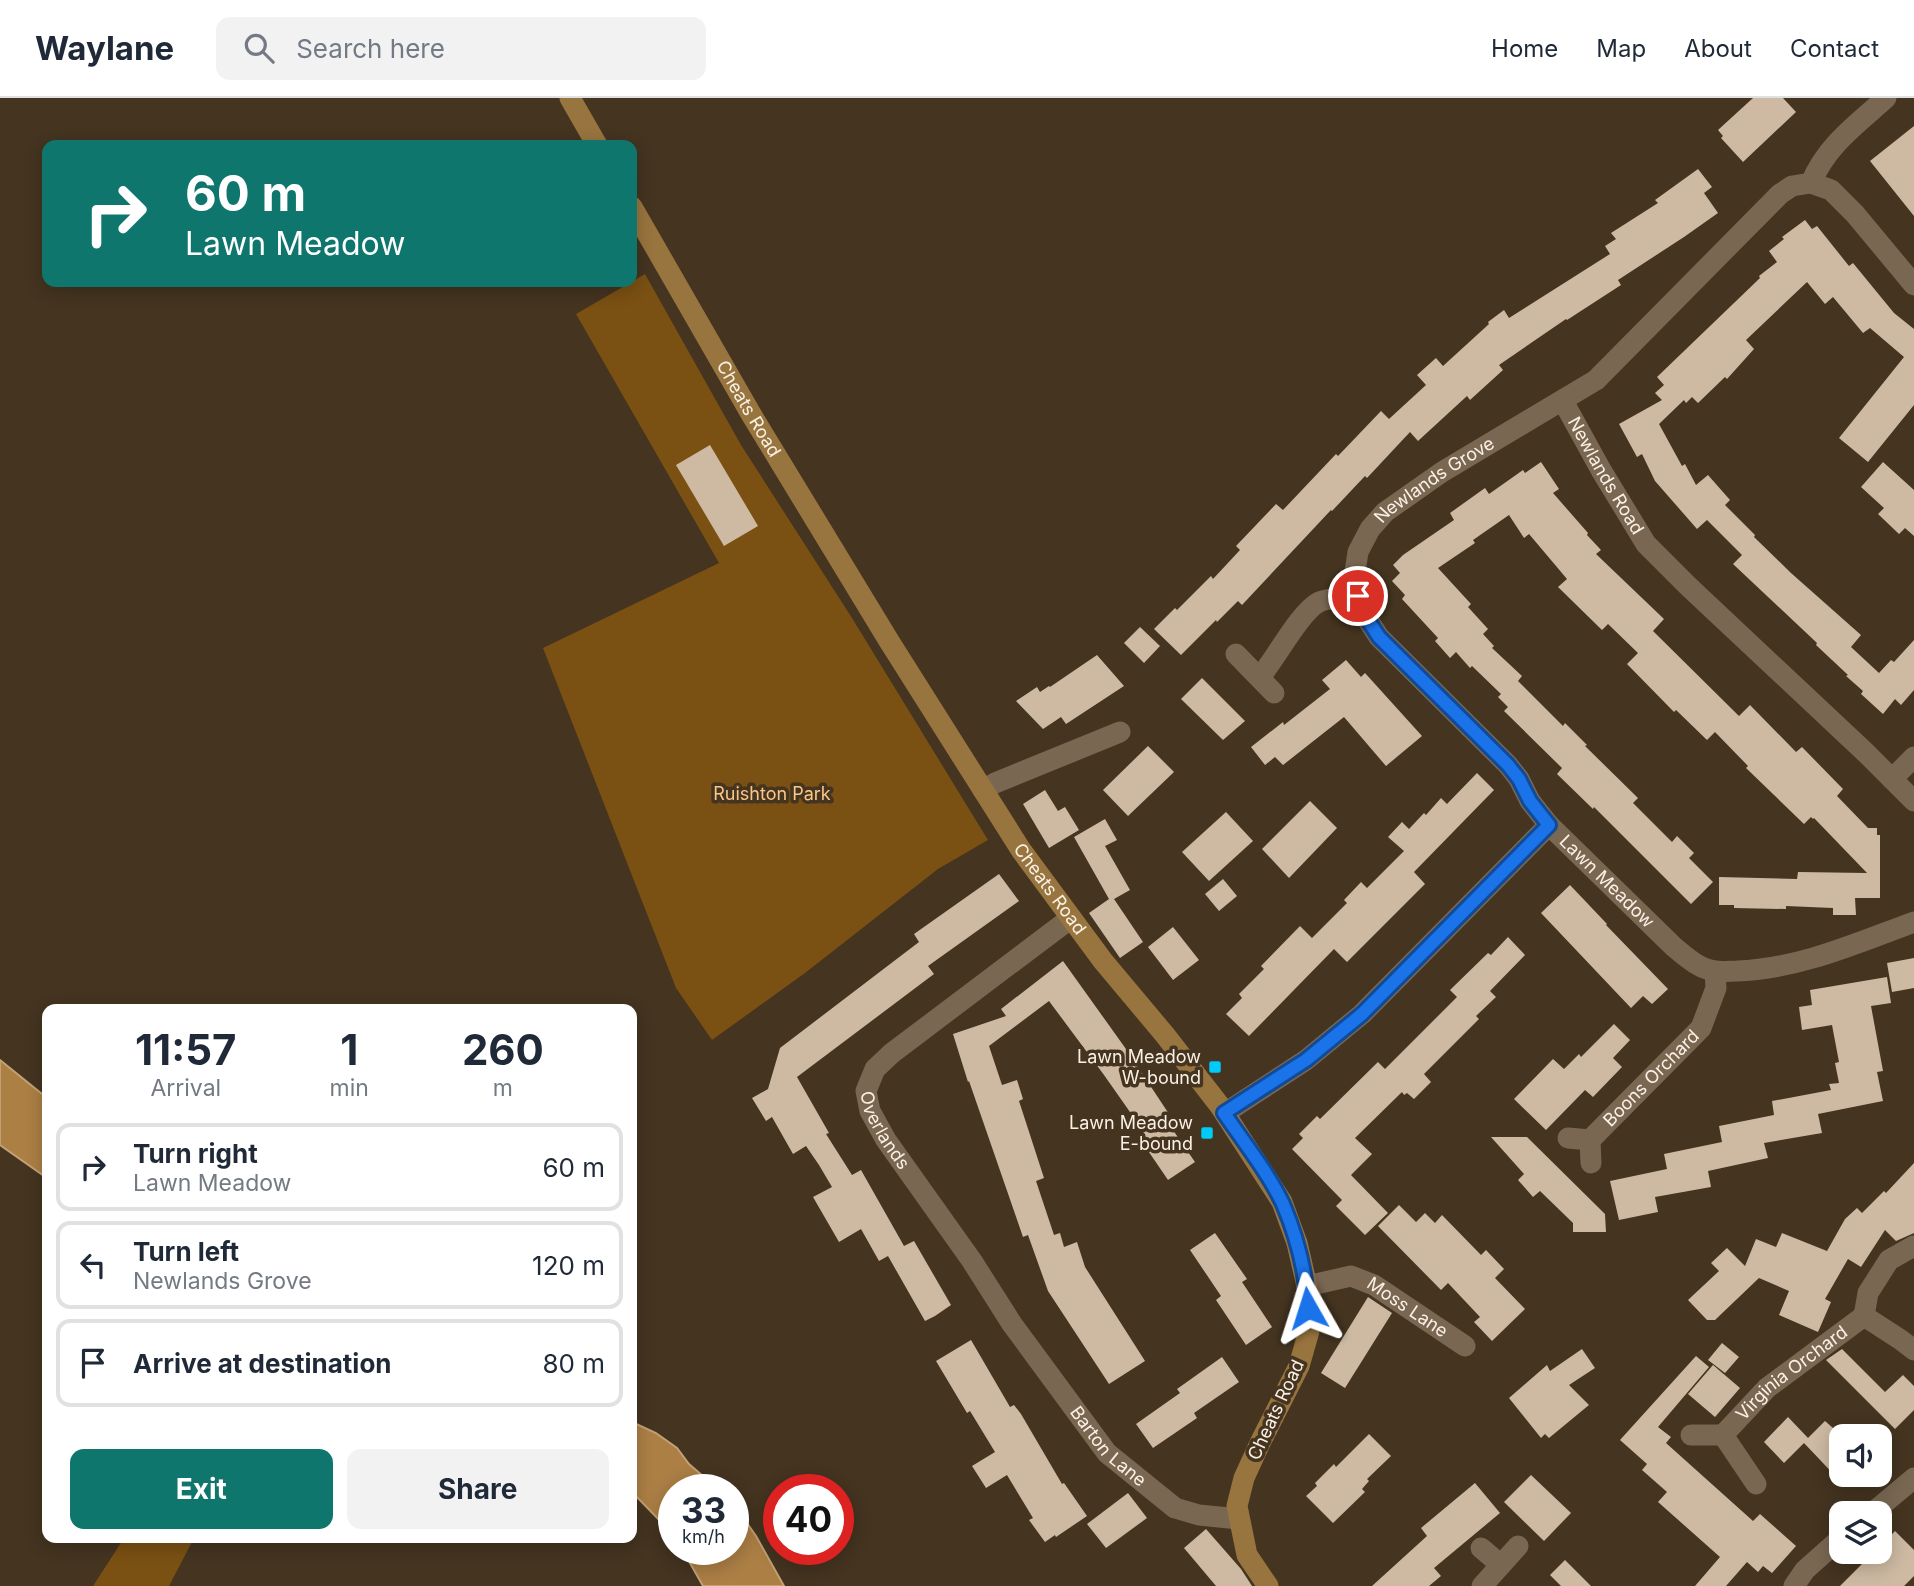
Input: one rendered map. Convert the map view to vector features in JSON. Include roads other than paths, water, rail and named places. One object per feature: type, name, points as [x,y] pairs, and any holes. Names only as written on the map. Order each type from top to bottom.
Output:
[{"type":"street","points":[[570,98],[594,140]]},
{"type":"street","points":[[1886,98],[1835,144],[1811,183],[1831,190],[1855,214],[1914,285]]},
{"type":"street","name":"Newlands Road","points":[[1811,183],[1792,186],[1780,194],[1596,380],[1563,401],[1646,544],[1914,802]]},
{"type":"street","name":"Cheats Road","points":[[637,216],[751,414],[1021,850],[1103,961],[1165,1035],[1224,1113],[1282,1202],[1297,1243],[1307,1286],[1309,1331],[1299,1366],[1244,1478],[1237,1506],[1247,1555],[1268,1586]]},
{"type":"street","name":"Newlands Grove","points":[[1549,825],[1530,801],[1508,765],[1379,637],[1364,614],[1355,572],[1358,552],[1370,528],[1385,512],[1443,471],[1563,401]]},
{"type":"street","points":[[1260,677],[1300,620],[1319,603],[1358,596]]},
{"type":"street","points":[[1236,654],[1274,693]]},
{"type":"street","points":[[983,790],[1119,732]]},
{"type":"street","points":[[1892,779],[1914,758]]},
{"type":"street","name":"Lawn Meadow","points":[[1224,1113],[1306,1060],[1362,1014],[1549,825],[1674,947],[1694,964],[1715,971],[1756,970],[1790,964],[1827,954],[1914,922]]},
{"type":"street","name":"Overlands","points":[[1012,1324],[972,1261],[886,1140],[870,1111],[866,1091],[875,1069],[892,1053],[1071,918]]},
{"type":"street","name":"Boons Orchard","points":[[1591,1163],[1590,1140],[1701,1028],[1716,988],[1715,971]]},
{"type":"street","name":"Boons Orchard","points":[[1568,1138],[1590,1140]]},
{"type":"street","name":"Virginia Orchard","points":[[1691,1435],[1723,1435],[1767,1388],[1864,1316],[1868,1293],[1889,1260],[1914,1246]]},
{"type":"street","name":"Moss Lane","points":[[1307,1286],[1351,1276],[1374,1286],[1465,1346]]},
{"type":"street","name":"Virginia Orchard","points":[[1864,1316],[1914,1350]]},
{"type":"street","name":"Barton Lane","points":[[1012,1324],[1107,1453],[1175,1508],[1199,1515],[1239,1520]]},
{"type":"street","name":"Virginia Orchard","points":[[1723,1435],[1756,1484]]},
{"type":"street","points":[[1888,1501],[1913,1481]]},
{"type":"street","points":[[1482,1586],[1518,1546]]},
{"type":"street","points":[[1481,1549],[1501,1565]]},
{"type":"street","points":[[1794,1586],[1805,1570],[1829,1549]]},
{"type":"place","name":"Lawn Meadow W-bound","points":[[1215,1067]]},
{"type":"place","name":"Lawn Meadow E-bound","points":[[1207,1133]]},
{"type":"park label","name":"Ruishton Park","points":[[772,794]]}]
